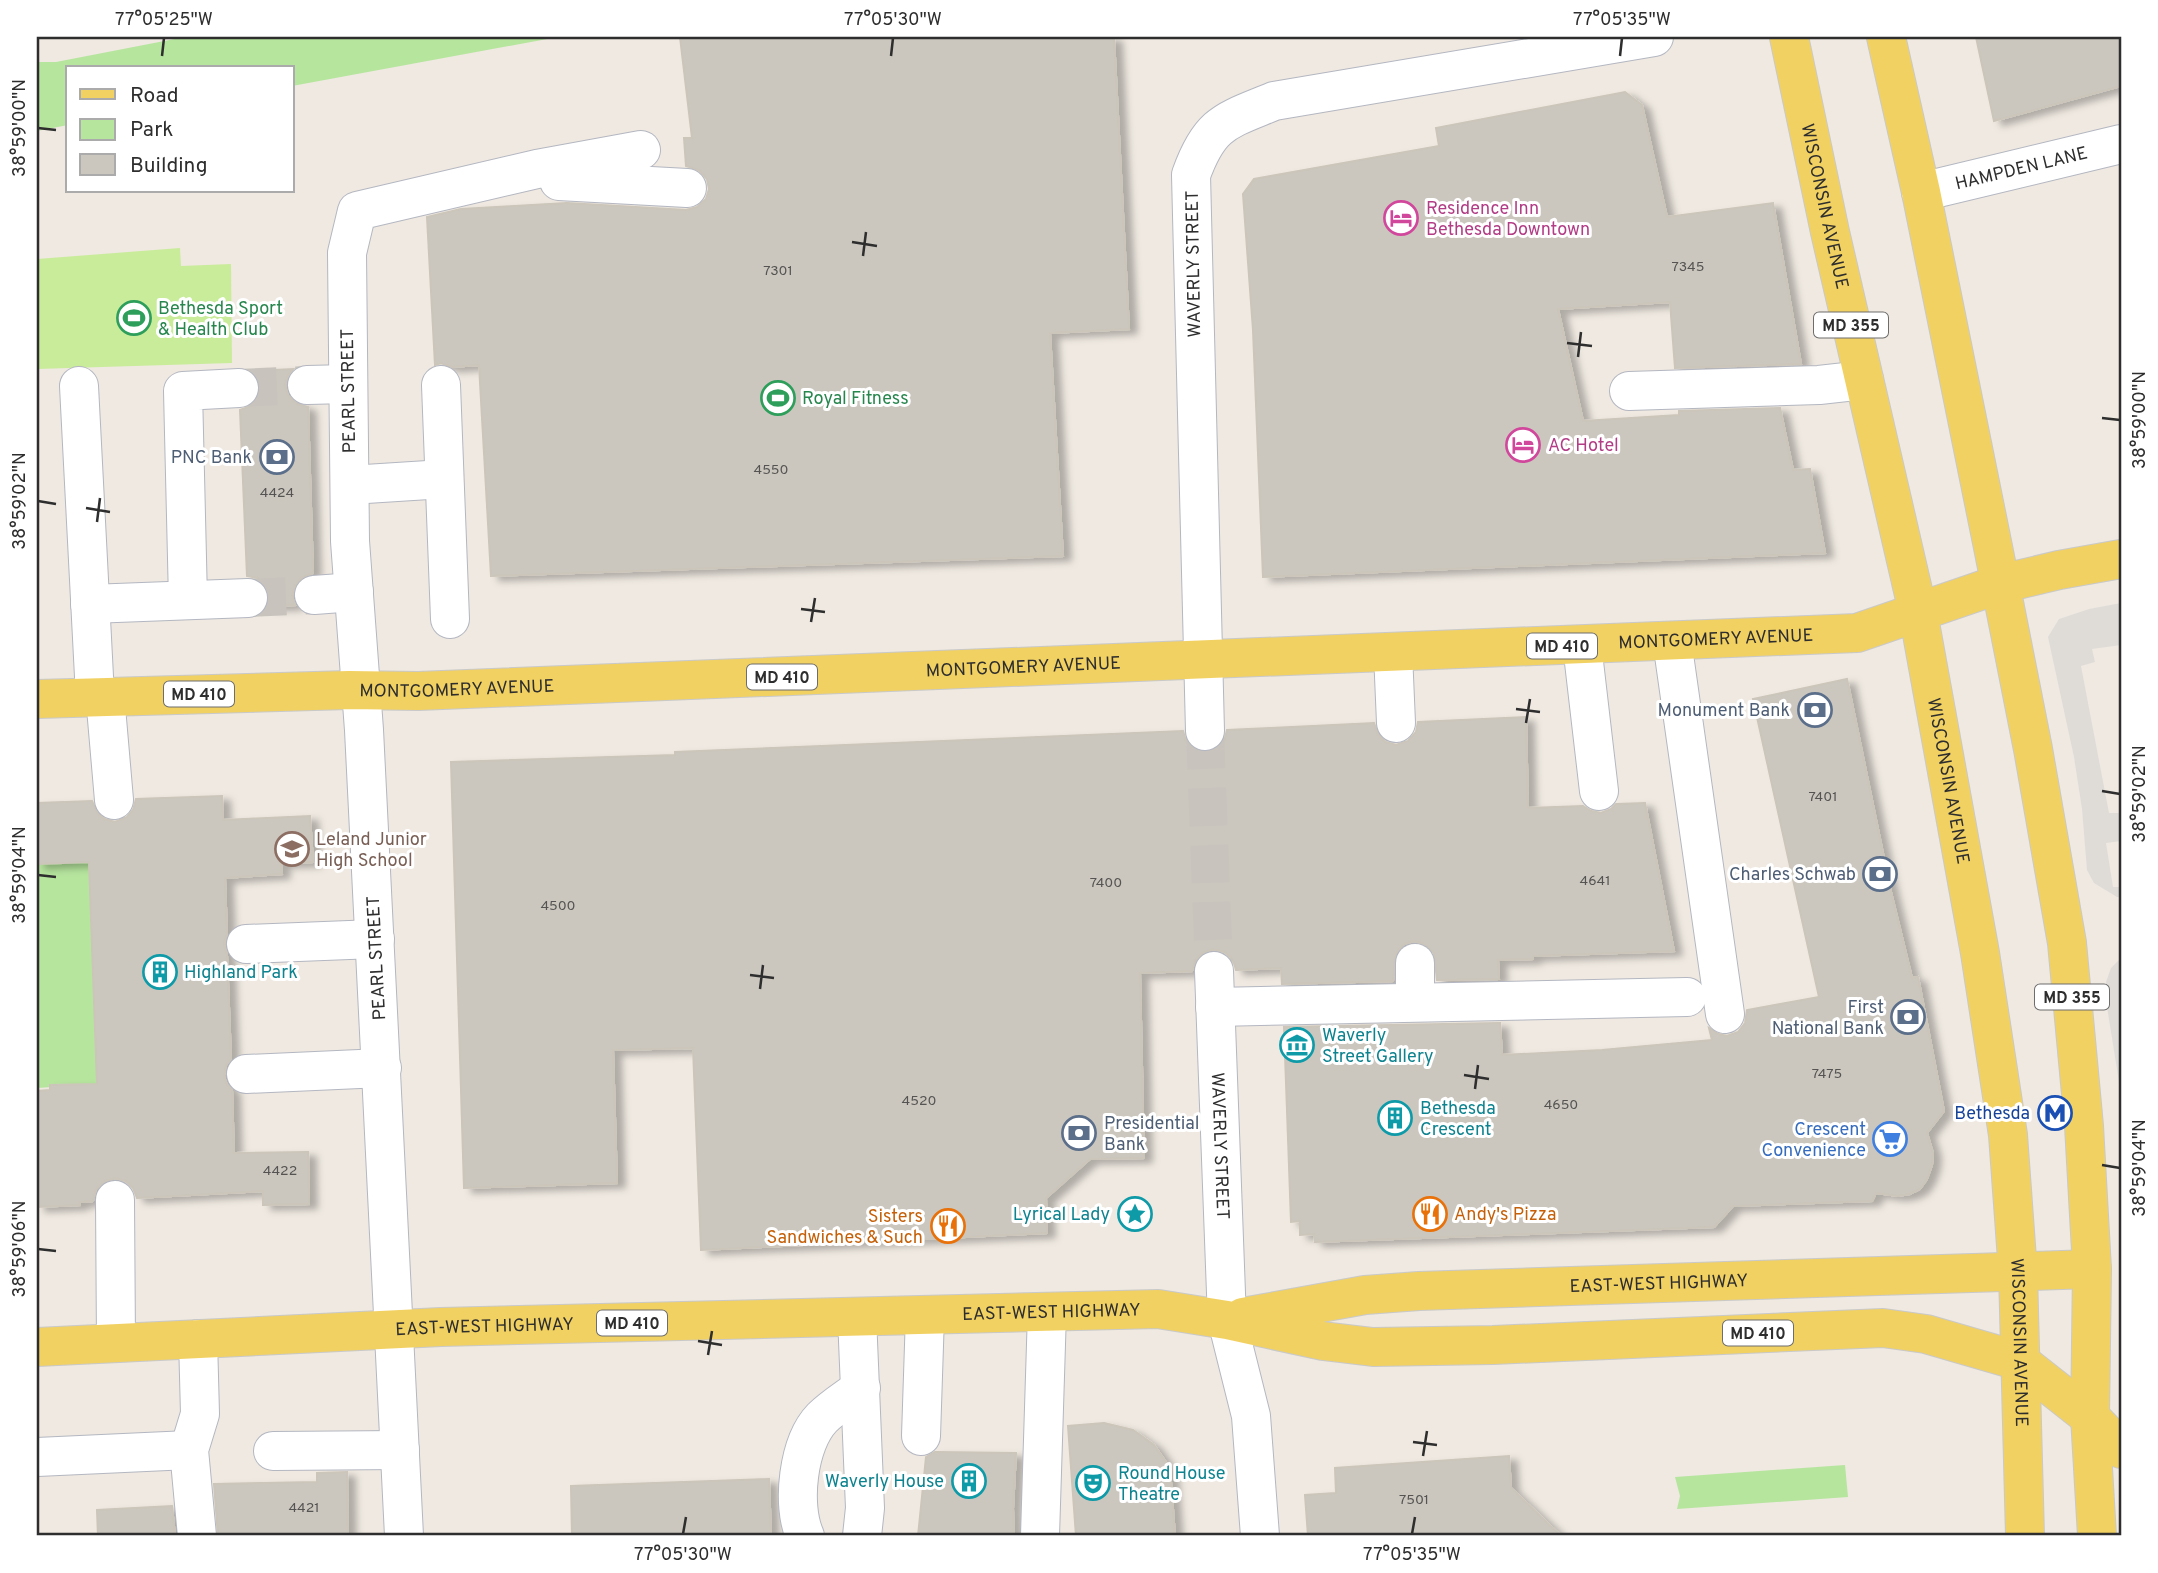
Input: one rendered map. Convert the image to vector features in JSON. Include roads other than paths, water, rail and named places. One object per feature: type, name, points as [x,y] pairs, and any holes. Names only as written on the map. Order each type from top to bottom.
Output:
[{"type":"main road","name":"WISCONSIN AVENUE","points":[[1789,37],[1830,232],[1918,612],[1962,844],[2008,1135],[2018,1273],[2025,1536]]},
{"type":"main road","name":"MD 355","points":[[1886,37],[1921,192],[2000,583],[2067,943],[2084,1126],[2092,1269],[2090,1417],[2097,1536]]},
{"type":"main road","name":"MONTGOMERY AVENUE","points":[[37,699],[362,690],[418,691],[1857,633],[2000,583],[2121,559]]},
{"type":"main road","name":"EAST-WEST HIGHWAY","points":[[1227,1320],[1365,1295],[1419,1291],[2092,1269]]},
{"type":"main road","name":"EAST-WEST HIGHWAY","points":[[37,1347],[396,1330],[1158,1309],[1373,1348],[1884,1328],[1926,1334],[2019,1361]]},
{"type":"main road","points":[[2019,1361],[2090,1417],[2121,1448]]},
{"type":"street","name":"WAVERLY STREET","points":[[1205,731],[1191,174],[1198,153],[1211,133],[1228,121],[1274,101],[1654,37]]},
{"type":"street","name":"HAMPDEN LANE","points":[[1921,192],[2121,144]]},
{"type":"street","points":[[494,180],[641,150]]},
{"type":"street","points":[[494,180],[597,182],[687,188]]},
{"type":"street","name":"PEARL STREET","points":[[404,1536],[396,1330],[349,485],[346,253],[357,211],[494,180]]},
{"type":"street","points":[[1629,391],[1864,380]]},
{"type":"street","points":[[307,385],[348,384]]},
{"type":"street","points":[[441,385],[450,619]]},
{"type":"street","points":[[79,386],[90,604],[114,800]]},
{"type":"street","points":[[188,600],[183,391],[239,388]]},
{"type":"street","points":[[349,485],[444,479]]},
{"type":"street","points":[[314,595],[354,592]]},
{"type":"street","points":[[90,604],[248,598]]},
{"type":"street","points":[[1672,641],[1725,1014]]},
{"type":"street","points":[[1582,645],[1599,792]]},
{"type":"street","points":[[1392,653],[1396,723]]},
{"type":"street","points":[[246,944],[375,939]]},
{"type":"street","points":[[1415,963],[1415,1002],[1687,997]]},
{"type":"street","name":"WAVERLY STREET","points":[[1260,1536],[1251,1416],[1227,1320],[1214,989],[1415,1002]]},
{"type":"street","points":[[246,1074],[382,1068]]},
{"type":"street","points":[[115,1199],[116,1343]]},
{"type":"street","points":[[1040,1536],[1047,1312]]},
{"type":"street","points":[[921,1436],[925,1315]]},
{"type":"street","points":[[857,1317],[865,1508],[862,1536]]},
{"type":"street","points":[[197,1536],[189,1450],[200,1414],[198,1339]]},
{"type":"street","points":[[805,1536],[797,1494],[802,1455],[821,1419],[861,1388]]},
{"type":"street","points":[[37,1457],[189,1450]]},
{"type":"street","points":[[273,1451],[400,1450]]},
{"type":"tunnel","points":[[239,388],[307,385]]},
{"type":"tunnel","points":[[248,598],[314,595]]},
{"type":"tunnel","points":[[1205,731],[1214,971]]},
{"type":"place","name":"Residence Inn Bethesda Downtown","points":[[1401,218]]},
{"type":"place","name":"Bethesda Sport & Health Club","points":[[134,318]]},
{"type":"place","name":"Royal Fitness","points":[[778,398]]},
{"type":"place","name":"AC Hotel","points":[[1523,445]]},
{"type":"place","name":"PNC Bank","points":[[277,457]]},
{"type":"place","name":"Monument Bank","points":[[1815,710]]},
{"type":"place","name":"Leland Junior High School","points":[[292,849]]},
{"type":"place","name":"Charles Schwab","points":[[1880,874]]},
{"type":"place","name":"Highland Park","points":[[160,972]]},
{"type":"place","name":"First National Bank","points":[[1908,1017]]},
{"type":"place","name":"Waverly Street Gallery","points":[[1297,1045]]},
{"type":"place","name":"Bethesda","points":[[2055,1113]]},
{"type":"place","name":"Bethesda Crescent","points":[[1395,1118]]},
{"type":"place","name":"Presidential Bank","points":[[1079,1133]]},
{"type":"place","name":"Crescent Convenience","points":[[1890,1139]]},
{"type":"place","name":"Lyrical Lady","points":[[1135,1214]]},
{"type":"place","name":"Andy's Pizza","points":[[1430,1214]]},
{"type":"place","name":"Sisters Sandwiches & Such","points":[[948,1226]]},
{"type":"place","name":"Waverly House","points":[[969,1481]]},
{"type":"place","name":"Round House Theatre","points":[[1093,1483]]}]
